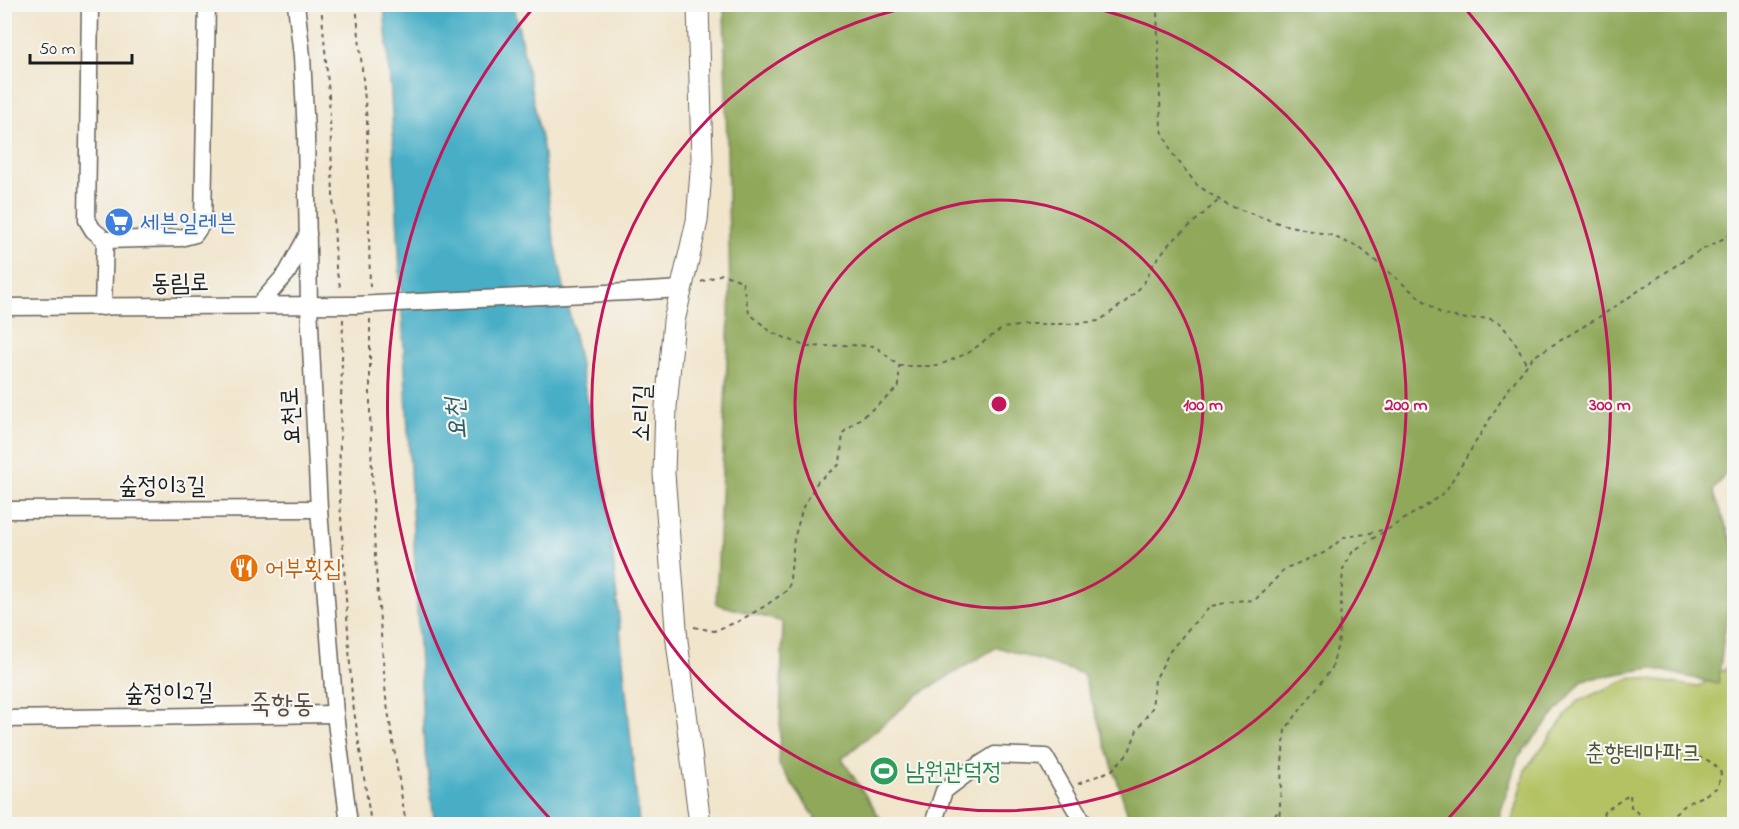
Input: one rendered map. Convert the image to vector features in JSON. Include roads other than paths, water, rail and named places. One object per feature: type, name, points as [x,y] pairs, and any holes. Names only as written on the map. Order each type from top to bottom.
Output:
[{"type":"main road","name":"소리길","points":[[698,4],[702,160],[698,221],[674,321],[669,359],[664,463],[676,630],[700,825]]},
{"type":"street","points":[[90,4],[87,220],[93,230],[105,240],[180,238],[195,234],[203,222],[207,4]]},
{"type":"street","name":"요천로","points":[[296,4],[302,56],[309,233],[309,306],[319,509],[335,714],[349,825]]},
{"type":"street","points":[[260,305],[287,273],[309,233]]},
{"type":"street","points":[[104,307],[105,240]]},
{"type":"street","name":"동림로","points":[[4,307],[349,305],[681,289]]},
{"type":"street","name":"숲정이3길","points":[[4,510],[319,509]]},
{"type":"street","name":"숲정이2길","points":[[4,718],[335,714]]},
{"type":"street","points":[[933,825],[944,790],[995,755],[1045,757],[1084,825]]},
{"type":"water","name":"요천","points":[[384,5],[514,5],[543,148],[552,229],[607,496],[639,824],[435,824],[424,746],[391,95]]},
{"type":"place","name":"세븐일레븐","points":[[119,222]]},
{"type":"place","name":"어부횟집","points":[[244,568]]},
{"type":"place","name":"남원관덕정","points":[[884,771]]},
{"type":"district","name":"죽항동","points":[[282,703]]},
{"type":"park label","name":"춘향테마파크","points":[[1643,752]]}]
